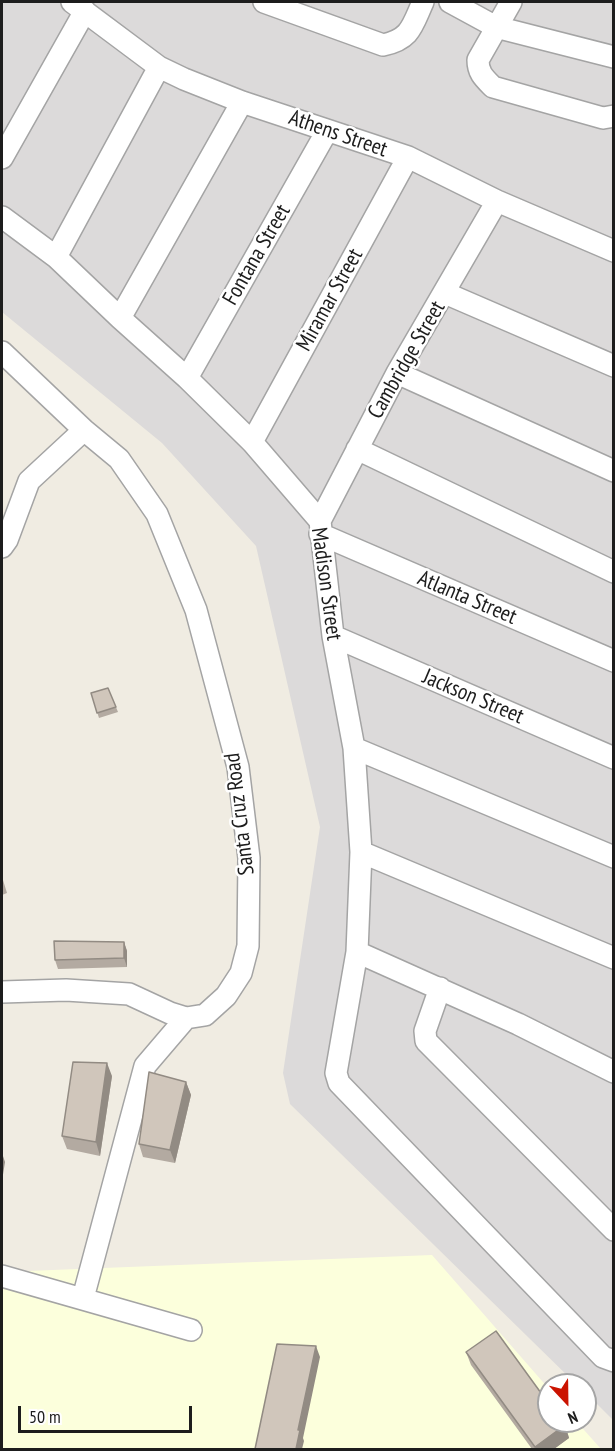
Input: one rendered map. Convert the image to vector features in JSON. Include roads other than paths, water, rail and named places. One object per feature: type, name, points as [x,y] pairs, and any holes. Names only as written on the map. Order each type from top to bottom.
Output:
[{"type":"street","points":[[272,3],[383,45],[395,43],[408,35],[423,2]]},
{"type":"street","points":[[450,2],[496,27],[614,57]]},
{"type":"street","points":[[511,2],[478,60],[478,70],[493,87],[603,118],[614,116]]},
{"type":"street","points":[[2,158],[78,6]]},
{"type":"street","name":"Athens Street","points":[[78,6],[159,67],[184,80],[408,158],[497,201],[614,251]]},
{"type":"street","points":[[56,257],[159,67]]},
{"type":"street","points":[[120,318],[242,102]]},
{"type":"street","name":"Fontana Street","points":[[187,378],[327,131]]},
{"type":"street","name":"Miramar Street","points":[[252,442],[408,158]]},
{"type":"street","name":"Cambridge Street","points":[[320,528],[357,449],[397,374],[497,201]]},
{"type":"street","name":"Madison Street","points":[[2,216],[56,257],[187,378],[252,442],[320,528],[333,636],[354,748],[362,852],[357,952],[336,1073],[339,1083],[608,1359]]},
{"type":"street","points":[[445,293],[614,366]]},
{"type":"street","name":"Santa Cruz Road","points":[[2,352],[84,430],[119,459],[157,514],[196,610],[238,767],[249,858],[248,946],[241,973],[226,996],[205,1015],[186,1018],[145,1066],[83,1298]]},
{"type":"street","points":[[397,374],[614,471]]},
{"type":"street","points":[[2,547],[7,540],[29,481],[84,430]]},
{"type":"street","points":[[357,449],[614,572]]},
{"type":"street","name":"Atlanta Street","points":[[320,528],[614,661]]},
{"type":"street","name":"Jackson Street","points":[[333,636],[614,758]]},
{"type":"street","points":[[354,748],[614,857]]},
{"type":"street","points":[[362,852],[614,958]]},
{"type":"street","points":[[357,952],[518,1024],[614,1072]]},
{"type":"street","points":[[440,988],[425,1031],[426,1041],[614,1230]]},
{"type":"street","points":[[2,992],[66,990],[129,994],[186,1018]]},
{"type":"street","points":[[2,1276],[191,1330]]}]
